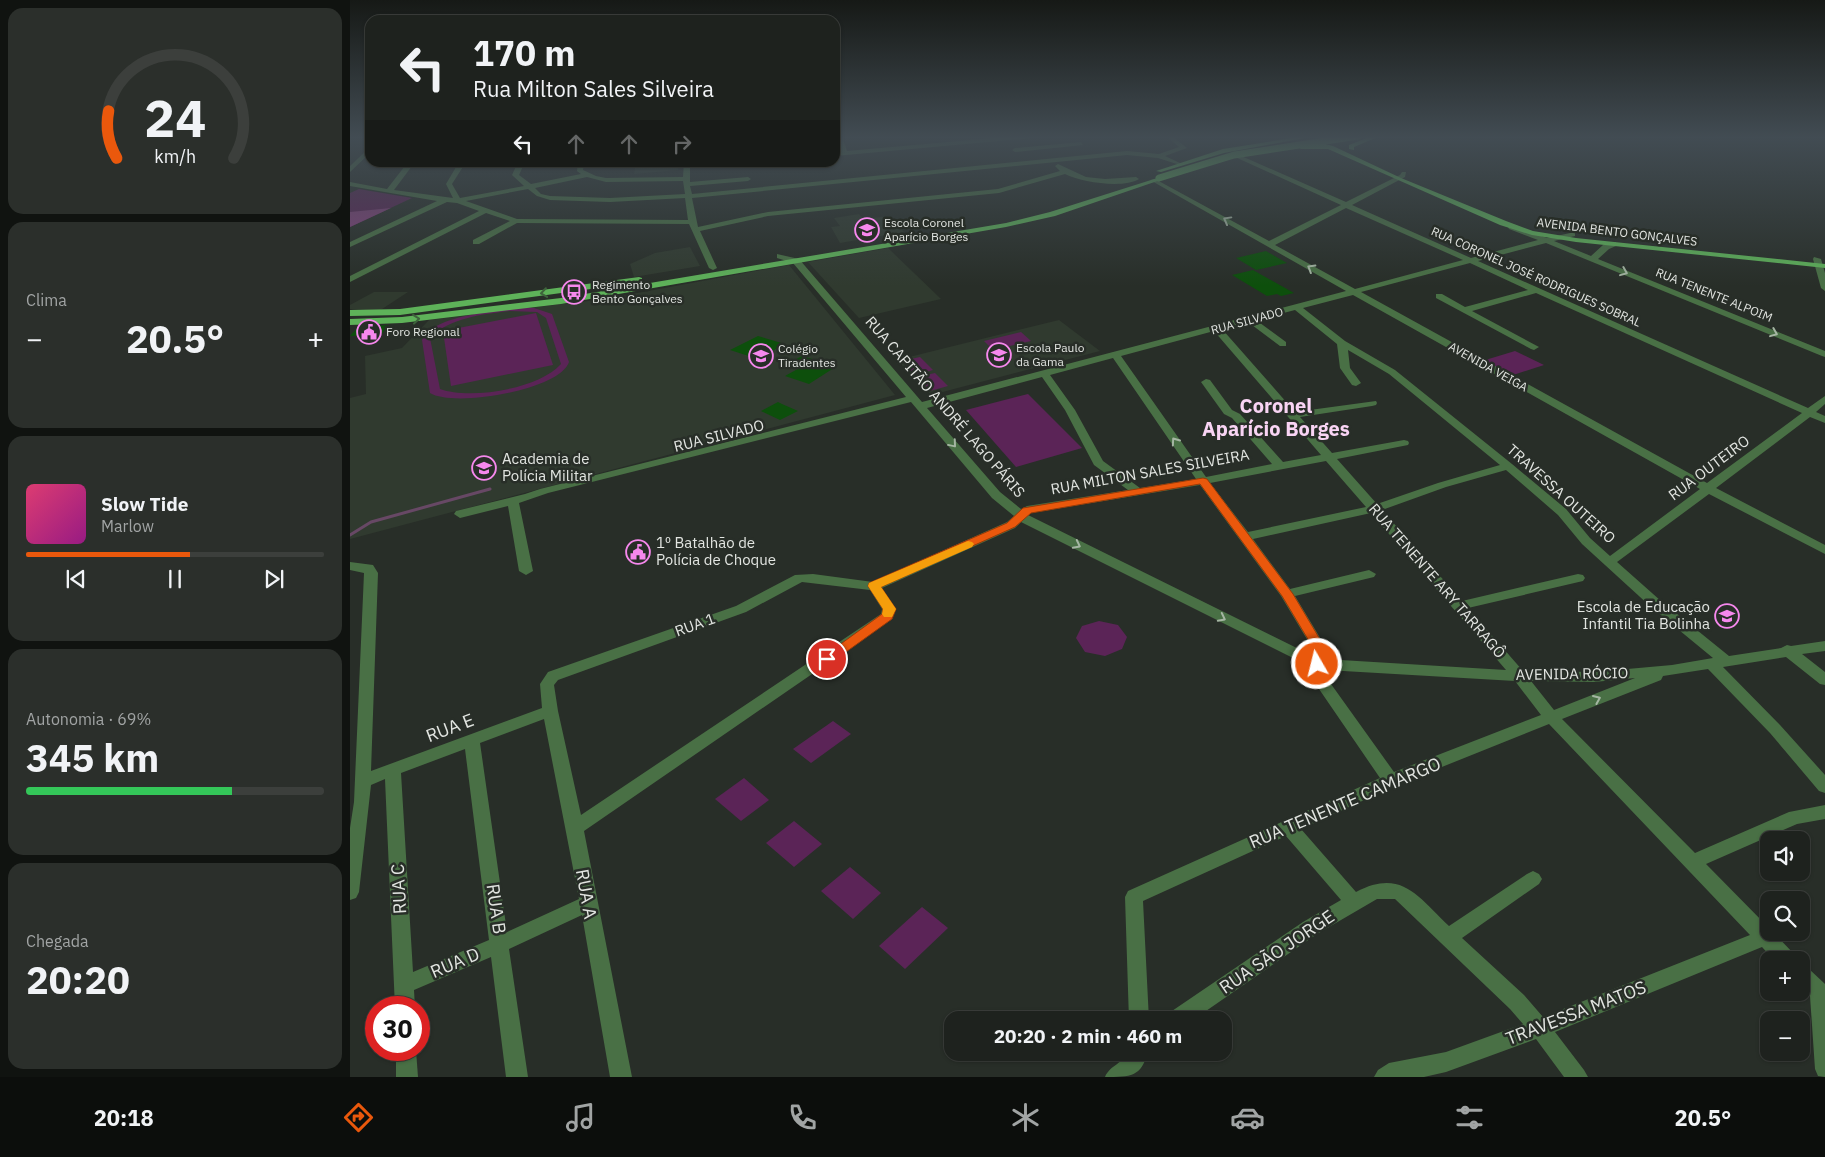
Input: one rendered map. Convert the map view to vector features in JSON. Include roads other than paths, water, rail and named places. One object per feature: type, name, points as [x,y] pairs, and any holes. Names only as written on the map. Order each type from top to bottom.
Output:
[{"type":"main road","points":[[350,313],[409,310],[596,286],[713,268],[1016,217],[1113,186]]},
{"type":"main road","points":[[350,322],[402,320],[561,301],[1022,222],[1125,186]]},
{"type":"main road","name":"AVENIDA BENTO GONÇALVES","points":[[1423,186],[1503,223],[1532,233],[1557,238],[1821,262]]},
{"type":"main road","name":"AVENIDA BENTO GONÇALVES","points":[[1428,186],[1542,229],[1821,262]]},
{"type":"street","points":[[363,186],[458,201],[516,220],[694,226],[768,214],[999,191],[1015,186]]},
{"type":"street","points":[[389,191],[393,186]]},
{"type":"street","points":[[450,186],[458,201]]},
{"type":"street","points":[[458,201],[527,186]]},
{"type":"street","points":[[528,186],[539,195],[550,198],[610,200],[688,196],[791,186]]},
{"type":"street","points":[[687,186],[694,226],[713,268]]},
{"type":"street","name":"AVENIDA VEIGA","points":[[1172,186],[1353,292],[1708,489],[1825,550]]},
{"type":"street","name":"RUA CORONEL JOSÉ RODRIGUES SOBRAL","points":[[1306,186],[1825,420]]},
{"type":"street","points":[[1270,244],[1383,186]]},
{"type":"street","points":[[350,245],[446,200]]},
{"type":"street","points":[[350,279],[484,211]]},
{"type":"street","points":[[476,242],[516,220]]},
{"type":"street","name":"RUA TENENTE ALPOIM","points":[[1503,223],[1825,354]]},
{"type":"street","name":"RUA SILVADO","points":[[460,514],[529,497],[544,491],[565,488],[894,406],[1045,374],[1572,234]]},
{"type":"street","points":[[1593,259],[1606,247],[1613,244]]},
{"type":"street","points":[[780,256],[796,261]]},
{"type":"street","name":"RUA CAPITÃO ANDRÉ LAGO PÁRIS","points":[[796,261],[996,495],[1021,516],[1317,664]]},
{"type":"street","points":[[1821,262],[1825,288]]},
{"type":"street","points":[[1464,310],[1534,290]]},
{"type":"street","points":[[1439,296],[1534,348]]},
{"type":"street","name":"TRAVESSA OUTEIRO","points":[[1297,307],[1342,343],[1392,372],[1562,512],[1586,540],[1719,662],[1825,786]]},
{"type":"street","points":[[1250,320],[1283,344]]},
{"type":"street","name":"RUA TENENTE ARY TARRAGÔ","points":[[1217,329],[1520,676],[1552,718],[1693,862],[1760,935]]},
{"type":"street","points":[[1342,343],[1345,368],[1356,384]]},
{"type":"street","points":[[1116,356],[1203,481],[1287,594],[1315,641],[1317,664],[1324,685],[1391,780]]},
{"type":"street","points":[[1045,374],[1070,410],[1098,463],[1138,492]]},
{"type":"street","points":[[1206,382],[1228,412],[1236,416],[1279,465]]},
{"type":"street","name":"RUA OUTEIRO","points":[[1611,561],[1809,413],[1825,399]]},
{"type":"street","points":[[1293,415],[1372,403]]},
{"type":"street","name":"RUA MILTON SALES SILVEIRA","points":[[874,586],[1011,525],[1027,510],[1203,481],[1279,465],[1330,458],[1404,443]]},
{"type":"street","points":[[1244,537],[1374,509],[1442,485],[1508,466]]},
{"type":"street","points":[[514,501],[526,572]]},
{"type":"street","points":[[350,566],[368,568],[371,573],[363,781],[356,804],[350,892]]},
{"type":"street","points":[[1287,594],[1370,574]]},
{"type":"street","name":"RUA 1","points":[[550,711],[547,684],[553,676],[740,609],[800,578],[874,586]]},
{"type":"street","points":[[1459,606],[1578,578]]},
{"type":"street","points":[[575,828],[887,616],[890,609],[874,586]]},
{"type":"street","name":"AVENIDA RÓCIO","points":[[1317,664],[1520,676],[1594,677],[1672,670],[1787,650],[1825,646]]},
{"type":"street","points":[[1787,650],[1825,680]]},
{"type":"street","name":"RUA TENENTE CAMARGO","points":[[1139,1011],[1134,897],[1391,780],[1672,670]]},
{"type":"street","name":"RUA E","points":[[363,781],[550,711]]},
{"type":"street","name":"RUA A","points":[[550,711],[575,828],[587,904],[621,1077]]},
{"type":"street","name":"RUA B","points":[[472,741],[517,1077]]},
{"type":"street","name":"RUA C","points":[[393,771],[404,996]]},
{"type":"street","points":[[1693,862],[1795,817],[1825,812]]},
{"type":"street","points":[[1288,826],[1354,902]]},
{"type":"street","points":[[1533,880],[1449,937],[1540,1028],[1577,1077]]},
{"type":"street","name":"RUA SÃO JORGE","points":[[1189,1011],[1310,928],[1379,889],[1389,888],[1401,893],[1449,937]]},
{"type":"street","name":"RUA D","points":[[404,985],[587,904]]},
{"type":"street","name":"TRAVESSA MATOS","points":[[1385,1077],[1389,1074],[1446,1062],[1540,1028],[1760,939]]},
{"type":"street","name":"RUA TENENTE ARY TARRAGÔ","points":[[1766,941],[1777,951]]},
{"type":"street","points":[[1810,983],[1822,994],[1825,1069]]},
{"type":"street","points":[[406,1061],[407,1077]]},
{"type":"street","points":[[1116,1077],[1136,1061]]},
{"type":"waterway","points":[[350,535],[371,522],[490,489]]},
{"type":"place","name":"Escola Coronel Aparício Borges","points":[[867,230]]},
{"type":"place","name":"Regimento Bento Gonçalves","points":[[574,292]]},
{"type":"place","name":"Foro Regional","points":[[369,332]]},
{"type":"place","name":"Escola Paulo da Gama","points":[[999,355]]},
{"type":"place","name":"Colégio Tiradentes","points":[[761,356]]},
{"type":"place","name":"Academia de Polícia Militar","points":[[484,468]]},
{"type":"place","name":"1º Batalhão de Polícia de Choque","points":[[638,552]]},
{"type":"place","name":"Escola de Educação Infantil Tia Bolinha","points":[[1727,616]]},
{"type":"district","name":"Coronel Aparício Borges","points":[[1276,418]]}]
